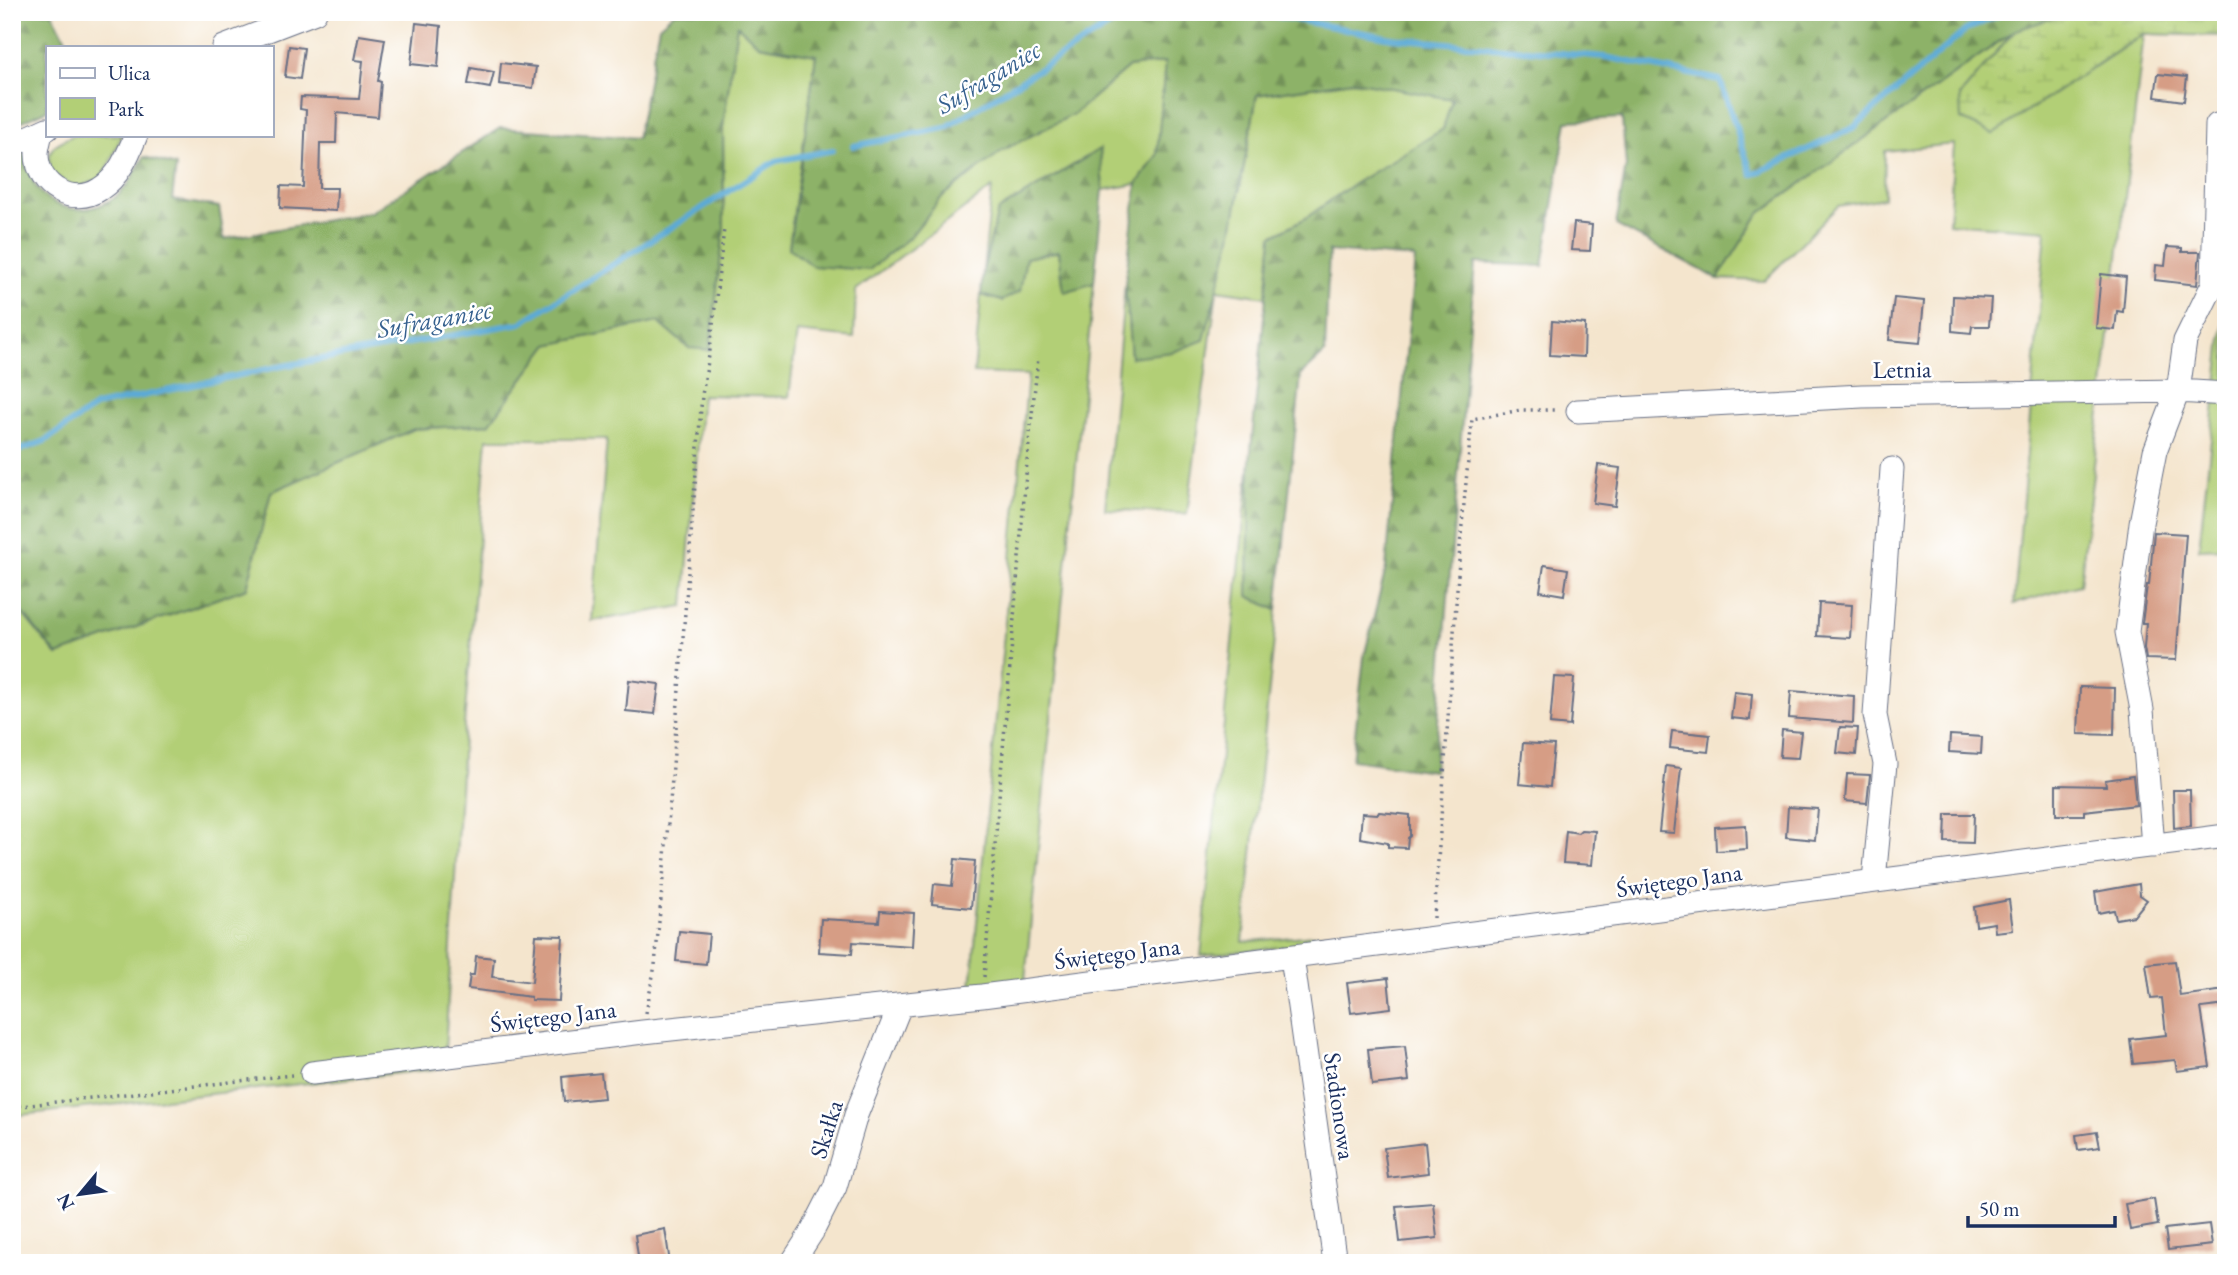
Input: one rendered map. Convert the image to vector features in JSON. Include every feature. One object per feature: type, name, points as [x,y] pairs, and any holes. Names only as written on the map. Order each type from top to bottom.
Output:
[{"type":"street","points":[[227,46],[315,12]]},
{"type":"street","points":[[2153,846],[2142,710],[2127,632],[2141,523],[2155,452],[2178,391],[2185,341],[2213,284],[2217,125]]},
{"type":"street","points":[[44,131],[37,155],[41,174],[52,188],[66,195],[82,196],[99,190],[116,176],[136,136]]},
{"type":"street","points":[[12,145],[44,131]]},
{"type":"street","name":"Letnia","points":[[1578,411],[1863,396],[2178,391],[2226,394]]},
{"type":"street","points":[[1874,880],[1885,764],[1875,715],[1892,469]]},
{"type":"street","name":"Świętego Jana","points":[[312,1073],[643,1032],[982,996],[2226,836]]},
{"type":"street","name":"Stadionowa","points":[[1292,957],[1335,1263]]},
{"type":"street","name":"Skałka","points":[[792,1263],[812,1232],[835,1187],[856,1115],[900,1006]]},
{"type":"path","points":[[643,1032],[654,965],[702,395],[724,229]]},
{"type":"path","points":[[982,996],[1038,358]]},
{"type":"path","points":[[1433,938],[1459,560],[1472,419],[1521,410],[1578,411]]},
{"type":"path","points":[[12,1107],[312,1073]]},
{"type":"green space","points":[[12,12],[52,12],[69,46],[46,46],[46,110],[12,126]]},
{"type":"green space","points":[[675,12],[2072,12],[2014,31],[1759,214],[1718,279],[1616,225],[1626,166],[1622,118],[1567,121],[1543,266],[1475,263],[1434,771],[1352,760],[1364,657],[1386,568],[1415,258],[1329,251],[1325,353],[1301,375],[1277,610],[1248,596],[1250,460],[1272,236],[1306,218],[1352,185],[1443,129],[1452,99],[1353,81],[1257,95],[1230,242],[1204,340],[1173,352],[1131,357],[1125,284],[1137,184],[1157,155],[1165,62],[1129,67],[1074,114],[1003,150],[942,197],[910,237],[869,270],[812,266],[789,248],[816,55],[759,45],[737,25],[723,127],[724,229],[710,350],[689,348],[658,322],[548,345],[489,424],[414,429],[271,492],[247,588],[57,655],[12,601],[12,154],[22,149],[33,181],[44,195],[54,203],[78,209],[90,208],[114,198],[127,186],[144,157],[176,166],[172,200],[219,207],[224,239],[371,212],[500,128],[637,138],[659,26]]},
{"type":"green space","points":[[2071,12],[2226,12],[2226,36],[2143,34],[1993,134],[1961,119],[1960,96],[2014,31]]},
{"type":"green space","points":[[737,24],[759,45],[816,55],[789,248],[910,237],[942,197],[1003,150],[1074,114],[1129,67],[1166,62],[1157,155],[1137,184],[1103,190],[1100,149],[998,211],[983,271],[992,188],[856,290],[854,338],[797,332],[789,397],[702,395],[684,606],[592,621],[607,439],[487,439],[463,738],[444,1068],[12,1116],[12,601],[57,655],[247,588],[271,492],[414,429],[489,424],[548,345],[658,322],[689,348],[724,229],[723,127]]},
{"type":"green space","points":[[2014,31],[1960,96],[1993,134],[2144,34],[2080,585],[2014,604],[2046,230],[1949,223],[1954,144],[1885,151],[1884,198],[1838,206],[1764,281],[1718,279],[1759,214]]},
{"type":"green space","points":[[1353,81],[1453,99],[1444,129],[1352,185],[1306,218],[1273,236],[1266,297],[1217,290],[1187,514],[1105,509],[1125,284],[1131,357],[1230,242],[1257,95]]},
{"type":"green space","points":[[72,136],[122,136],[103,178],[76,188],[50,173],[50,152]]},
{"type":"green space","points":[[1100,149],[1103,190],[1094,283],[1064,292],[1059,251],[1026,258],[1020,291],[1002,301],[981,295],[983,271],[998,211]]},
{"type":"green space","points":[[1059,251],[1064,292],[1094,283],[1025,980],[971,987],[1028,375],[974,373],[981,295],[1002,301],[1026,258]]},
{"type":"green space","points":[[2226,302],[2226,548],[2199,549]]},
{"type":"green space","points":[[1250,460],[1248,596],[1277,610],[1243,942],[1333,933],[1333,941],[1201,956]]},
{"type":"building","points":[[416,23],[441,26],[438,67],[411,64]]},
{"type":"building","points":[[359,35],[385,39],[378,81],[381,82],[378,117],[337,113],[336,143],[320,143],[319,188],[337,188],[336,211],[280,208],[281,186],[303,187],[306,110],[300,109],[301,97],[359,99],[363,61],[354,60]]},
{"type":"building","points":[[289,46],[304,48],[300,79],[285,77]]},
{"type":"building","points":[[501,63],[536,67],[533,88],[499,84]]},
{"type":"building","points":[[471,68],[494,72],[490,88],[468,84]]},
{"type":"building","points":[[2158,74],[2187,77],[2184,101],[2155,97]]},
{"type":"building","points":[[1574,223],[1592,225],[1590,251],[1571,250]]},
{"type":"building","points":[[2167,247],[2182,248],[2182,252],[2200,252],[2197,285],[2155,280],[2156,265],[2165,266]]},
{"type":"building","points":[[2101,274],[2126,277],[2123,312],[2117,311],[2115,330],[2096,328]]},
{"type":"building","points":[[1953,296],[1991,298],[1989,326],[1972,326],[1971,333],[1952,331]]},
{"type":"building","points":[[1894,298],[1924,301],[1920,343],[1889,340]]},
{"type":"building","points":[[1552,321],[1585,324],[1584,357],[1550,355]]},
{"type":"building","points":[[1598,465],[1620,468],[1615,506],[1593,503]]},
{"type":"building","points":[[2154,532],[2186,534],[2176,660],[2146,659],[2144,648],[2146,623],[2142,623]]},
{"type":"building","points":[[1544,565],[1568,569],[1564,595],[1540,591]]},
{"type":"building","points":[[1819,603],[1852,605],[1850,638],[1817,636]]},
{"type":"building","points":[[1554,677],[1574,678],[1570,726],[1550,724]]},
{"type":"building","points":[[629,680],[659,684],[655,714],[626,711]]},
{"type":"building","points":[[2080,687],[2115,688],[2114,735],[2078,734]]},
{"type":"building","points":[[1791,691],[1854,696],[1853,723],[1789,718]]},
{"type":"building","points":[[1734,692],[1752,694],[1750,720],[1731,718]]},
{"type":"building","points":[[1840,727],[1858,728],[1856,755],[1837,753]]},
{"type":"building","points":[[1782,730],[1801,732],[1798,758],[1780,757]]},
{"type":"building","points":[[1672,731],[1710,735],[1708,752],[1670,748]]},
{"type":"building","points":[[1950,735],[1982,737],[1981,754],[1949,752]]},
{"type":"building","points":[[1523,743],[1554,745],[1550,787],[1519,784]]},
{"type":"building","points":[[1666,766],[1681,768],[1674,833],[1659,832]]},
{"type":"building","points":[[1847,774],[1870,775],[1867,803],[1845,801]]},
{"type":"building","points":[[2133,776],[2136,805],[2084,811],[2084,815],[2056,815],[2056,785],[2106,786],[2105,780]]},
{"type":"building","points":[[2173,790],[2190,790],[2191,826],[2174,828]]},
{"type":"building","points":[[1788,807],[1818,809],[1815,840],[1786,837]]},
{"type":"building","points":[[1362,813],[1410,815],[1407,848],[1388,847],[1388,843],[1360,838]]},
{"type":"building","points":[[1946,814],[1974,814],[1973,843],[1945,842]]},
{"type":"building","points":[[1746,825],[1747,849],[1716,851],[1715,827]]},
{"type":"building","points":[[1581,830],[1595,831],[1592,865],[1563,863],[1566,831],[1578,833]]},
{"type":"building","points":[[955,859],[975,861],[971,908],[932,904],[934,884],[952,886]]},
{"type":"building","points":[[2139,884],[2140,895],[2147,900],[2134,916],[2116,919],[2114,910],[2098,913],[2095,892]]},
{"type":"building","points":[[2009,900],[2013,930],[1995,932],[1994,923],[1976,926],[1974,907]]},
{"type":"building","points":[[880,911],[914,913],[912,946],[853,942],[852,954],[819,952],[821,919],[879,922]]},
{"type":"building","points":[[679,931],[709,934],[706,964],[676,961]]},
{"type":"building","points":[[536,935],[563,936],[559,1001],[531,1000],[531,997],[468,989],[470,975],[474,975],[476,956],[494,958],[492,977],[532,982]]},
{"type":"building","points":[[2175,961],[2180,996],[2226,990],[2226,1005],[2201,1008],[2210,1067],[2177,1071],[2175,1060],[2133,1064],[2130,1039],[2166,1035],[2162,998],[2151,999],[2146,964]]},
{"type":"building","points":[[1388,978],[1391,1008],[1351,1013],[1347,983]]},
{"type":"building","points":[[1405,1046],[1409,1081],[1372,1085],[1368,1049]]},
{"type":"building","points":[[601,1073],[604,1098],[564,1102],[562,1077]]},
{"type":"building","points":[[2097,1132],[2100,1147],[2078,1150],[2076,1135]]},
{"type":"building","points":[[1425,1143],[1428,1173],[1388,1178],[1384,1148]]},
{"type":"building","points":[[2154,1199],[2158,1225],[2130,1230],[2125,1204]]},
{"type":"building","points":[[1433,1203],[1437,1238],[1400,1242],[1396,1206]]},
{"type":"building","points":[[2209,1224],[2212,1245],[2168,1250],[2165,1229]]},
{"type":"building","points":[[665,1229],[670,1263],[639,1263],[635,1235]]},
{"type":"waterway","name":"Sufraganiec","points":[[853,146],[945,128],[1131,12]]},
{"type":"waterway","name":"Sufraganiec","points":[[1255,12],[1392,38],[1605,57],[1720,80],[1752,175],[1853,128],[1966,30],[2005,12]]},
{"type":"waterway","name":"Sufraganiec","points":[[12,453],[45,441],[96,406],[277,367],[521,323],[776,161],[833,150]]}]
